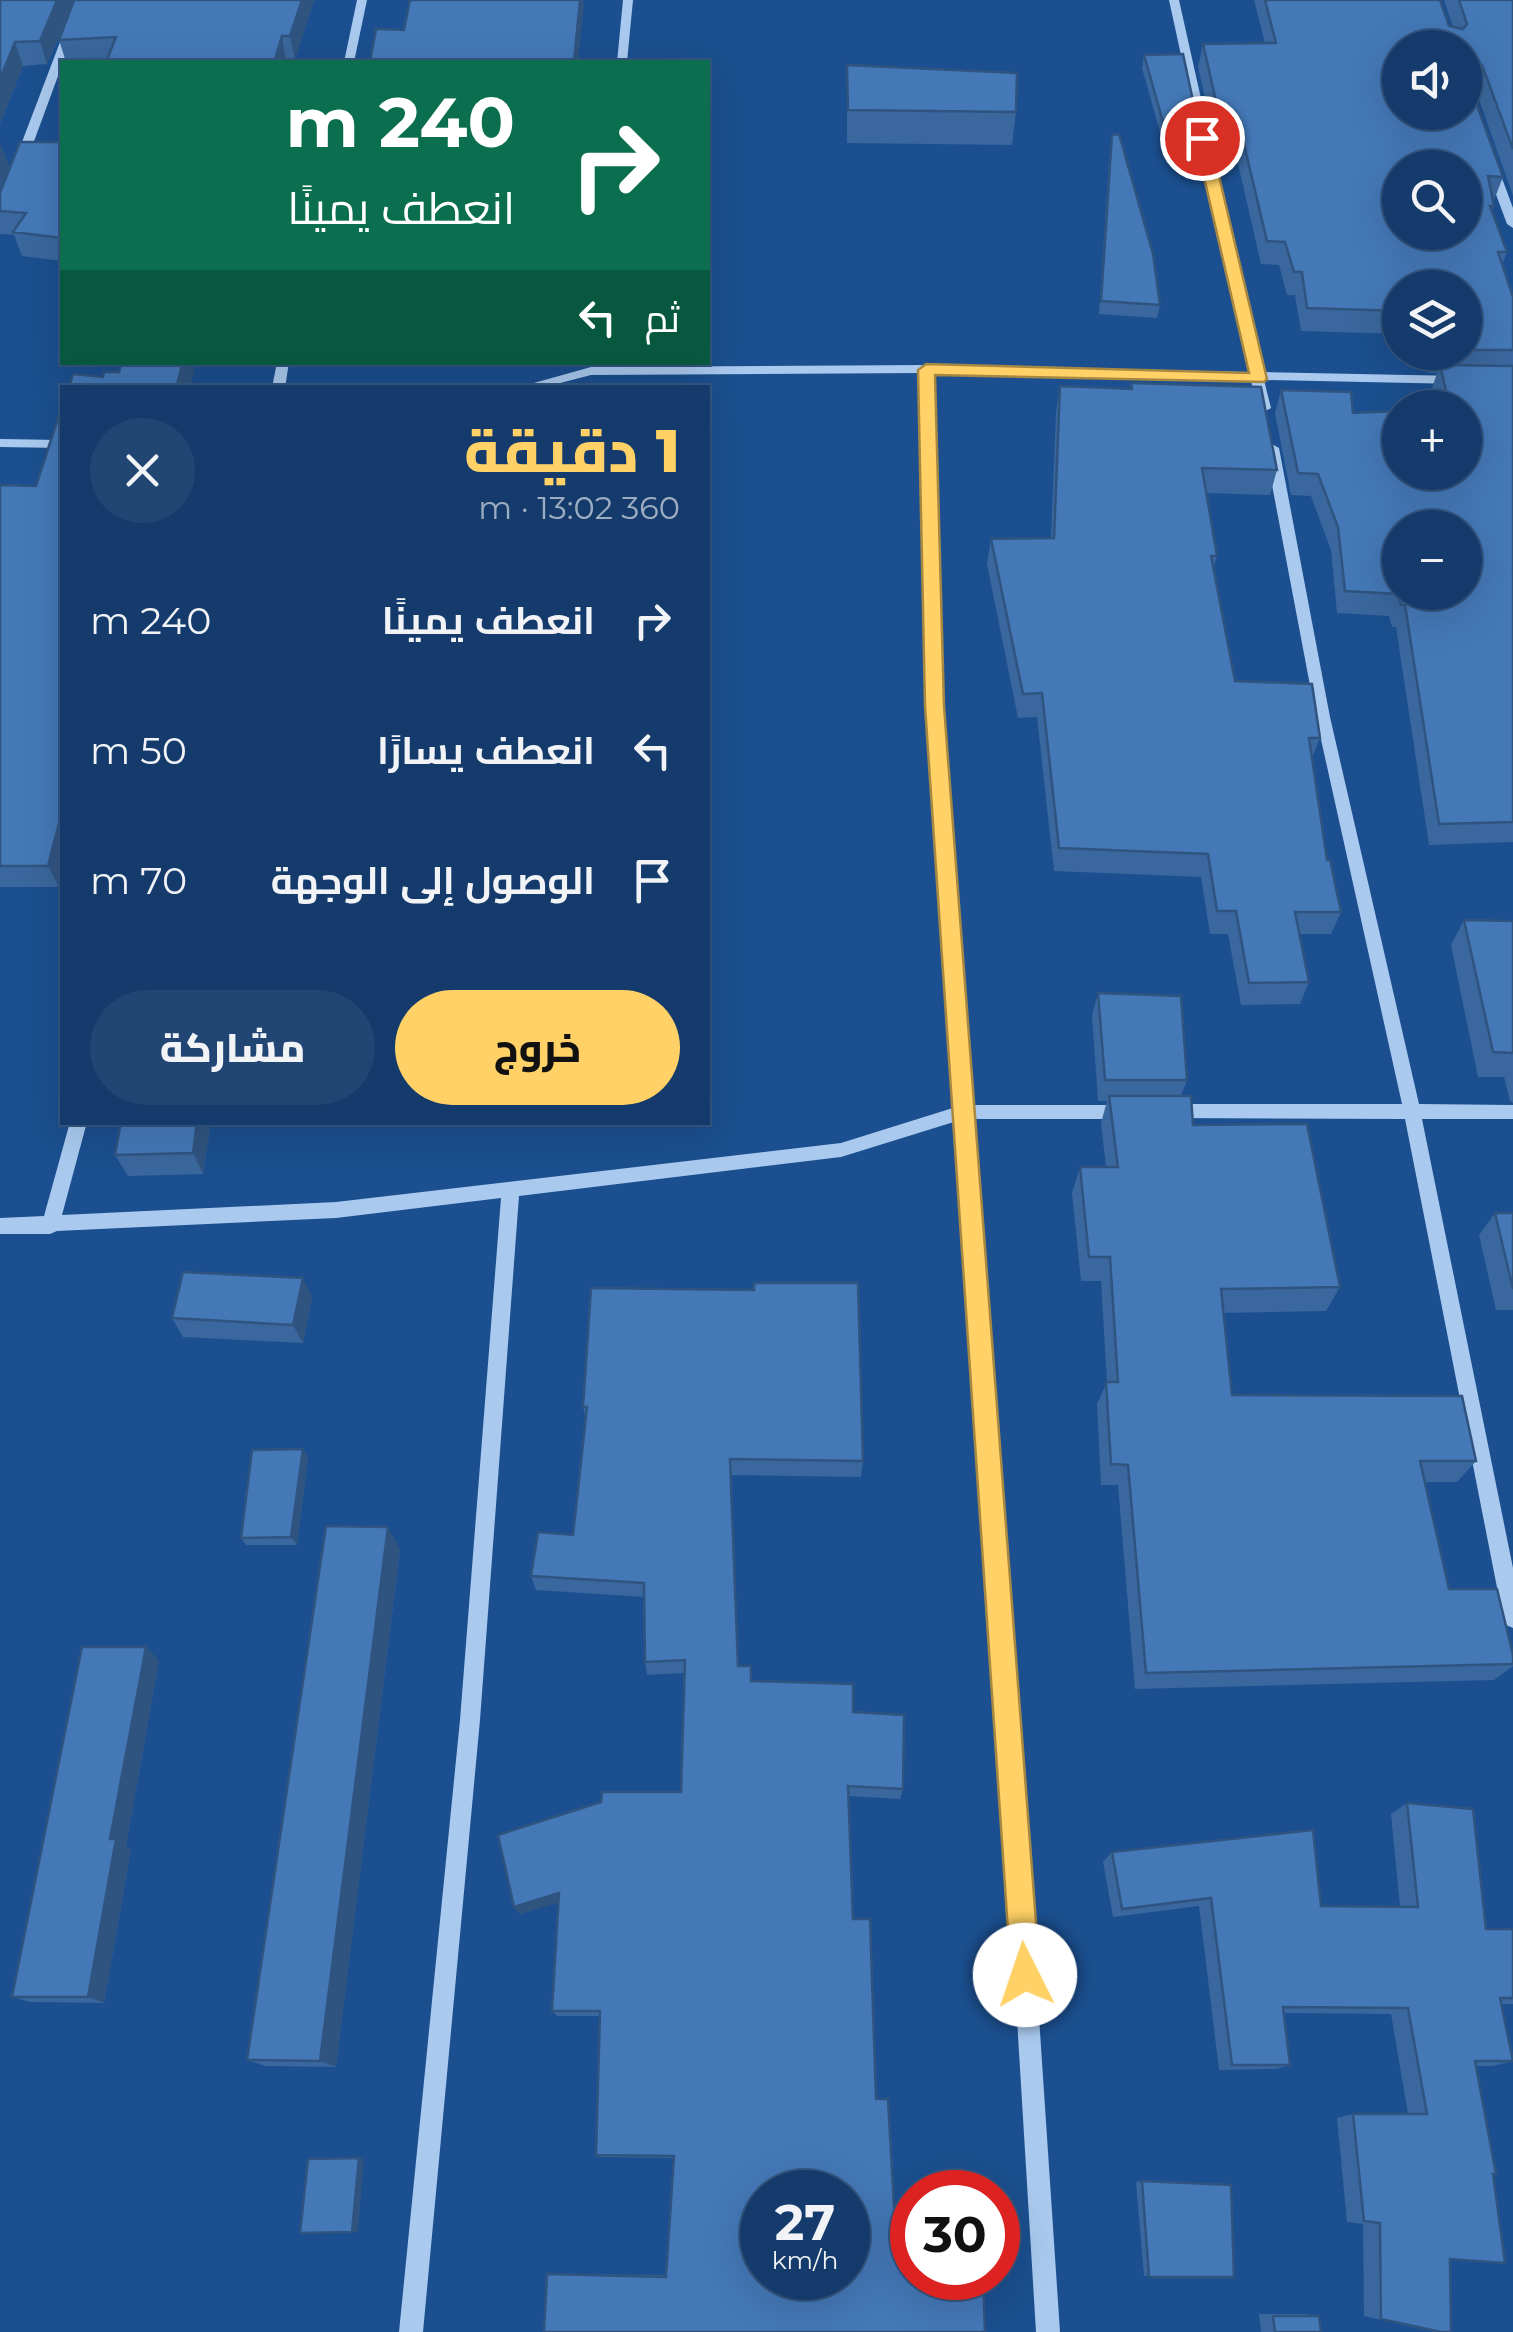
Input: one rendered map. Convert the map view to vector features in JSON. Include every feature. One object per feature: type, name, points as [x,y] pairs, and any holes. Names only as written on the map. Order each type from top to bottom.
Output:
[{"type":"street","points":[[12,183],[82,0]]},
{"type":"street","points":[[349,60],[362,0]]},
{"type":"street","points":[[622,60],[628,0]]},
{"type":"street","points":[[1174,0],[1266,416]]},
{"type":"street","points":[[1486,150],[1513,224]]},
{"type":"street","points":[[532,385],[592,367],[1474,380]]},
{"type":"street","points":[[926,370],[935,706],[1005,1658],[1048,2332]]},
{"type":"street","points":[[1269,435],[1323,717],[1412,1111],[1513,1618]]},
{"type":"street","points":[[0,443],[60,444]]},
{"type":"street","points":[[0,1226],[336,1210],[841,1150],[962,1112],[1138,1112]]},
{"type":"street","points":[[1158,1112],[1513,1112]]},
{"type":"street","points":[[50,1226],[78,1125]]},
{"type":"street","points":[[412,2332],[470,1720],[510,1192]]},
{"type":"building","points":[[0,0],[57,0],[40,41],[15,42],[0,79]]},
{"type":"building","points":[[74,0],[302,0],[290,36],[282,36],[275,60],[107,60],[116,37],[59,40]]},
{"type":"building","points":[[410,0],[580,0],[574,60],[370,60],[376,29],[404,30]]},
{"type":"building","points":[[1265,0],[1440,0],[1449,26],[1463,29],[1467,24],[1459,0],[1513,0],[1513,149],[1482,65],[1482,30],[1382,30],[1382,130],[1482,130],[1482,119],[1503,177],[1488,176],[1494,206],[1490,206],[1507,252],[1498,252],[1513,297],[1513,350],[1482,350],[1482,270],[1382,270],[1382,310],[1307,308],[1302,272],[1294,272],[1285,242],[1267,241],[1238,119],[1220,119],[1203,44],[1276,43]]},
{"type":"building","points":[[1183,54],[1199,129],[1165,129],[1144,55]]},
{"type":"building","points":[[847,65],[1017,73],[1016,112],[848,110]]},
{"type":"building","points":[[1119,134],[1153,254],[1160,305],[1101,301],[1112,135]]},
{"type":"building","points":[[20,142],[60,142],[60,238],[13,232],[26,213],[0,211],[0,193]]},
{"type":"building","points":[[121,365],[182,365],[177,385],[70,385],[73,374],[103,377],[104,372],[119,372]]},
{"type":"building","points":[[1513,366],[1513,822],[1439,824],[1406,610],[1482,610],[1482,510],[1382,510],[1382,593],[1345,591],[1338,527],[1318,474],[1298,473],[1281,390],[1351,392],[1353,413],[1382,412],[1382,490],[1482,490],[1482,390],[1446,390],[1441,370]]},
{"type":"building","points":[[1131,383],[1261,387],[1277,470],[1202,468],[1217,556],[1211,556],[1235,681],[1312,684],[1320,738],[1309,738],[1327,860],[1341,912],[1295,912],[1309,982],[1249,983],[1236,911],[1217,911],[1208,854],[1059,848],[1042,693],[1023,694],[991,539],[1054,538],[1060,386],[1132,389]]},
{"type":"building","points":[[60,412],[60,819],[48,866],[0,866],[0,485],[36,486]]},
{"type":"building","points":[[1464,920],[1513,921],[1513,1053],[1493,1052]]},
{"type":"building","points":[[1098,993],[1181,996],[1187,1080],[1105,1080]]},
{"type":"building","points":[[1109,1096],[1191,1096],[1193,1125],[1307,1124],[1340,1287],[1221,1289],[1232,1395],[1462,1396],[1476,1461],[1420,1461],[1449,1589],[1497,1589],[1513,1664],[1146,1673],[1128,1465],[1111,1464],[1106,1382],[1118,1382],[1110,1257],[1089,1257],[1080,1167],[1118,1167]]},
{"type":"building","points":[[120,1125],[197,1125],[193,1153],[115,1155]]},
{"type":"building","points":[[1495,1213],[1513,1213],[1513,1289]]},
{"type":"building","points":[[183,1272],[303,1278],[293,1325],[172,1318]]},
{"type":"building","points":[[754,1283],[858,1283],[863,1461],[730,1459],[738,1666],[751,1666],[751,1681],[853,1684],[853,1712],[904,1715],[903,1789],[848,1786],[853,1919],[870,1919],[876,2099],[888,2099],[892,2170],[890,2300],[984,2300],[985,2332],[544,2332],[547,2274],[666,2277],[674,2156],[596,2155],[600,2011],[552,2011],[559,1893],[514,1907],[498,1835],[601,1802],[602,1792],[681,1792],[685,1660],[645,1662],[644,1583],[531,1576],[538,1532],[573,1535],[587,1407],[583,1407],[591,1288],[754,1290]]},
{"type":"building","points":[[303,1449],[291,1537],[241,1538],[252,1450]]},
{"type":"building","points":[[326,1526],[388,1527],[320,2061],[247,2060]]},
{"type":"building","points":[[82,1647],[146,1647],[110,1839],[116,1839],[88,1997],[12,1997]]},
{"type":"building","points":[[1407,1803],[1473,1809],[1486,1929],[1513,1929],[1513,1998],[1500,1998],[1513,2061],[1475,2061],[1496,2174],[1505,2263],[1450,2259],[1451,2332],[1381,2319],[1380,2223],[1364,2221],[1353,2114],[1427,2114],[1408,2008],[1283,2007],[1290,2065],[1232,2065],[1211,1898],[1122,1909],[1112,1852],[1313,1830],[1321,1906],[1418,1907]]},
{"type":"building","points":[[359,2158],[352,2232],[300,2233],[308,2159]]},
{"type":"building","points":[[1142,2181],[1231,2185],[1234,2277],[1149,2277]]},
{"type":"building","points":[[1273,2316],[1319,2316],[1321,2332],[1275,2332]]},
{"type":"route","points":[[1025,1975],[935,706],[926,370],[1258,379],[1202,138]]}]
